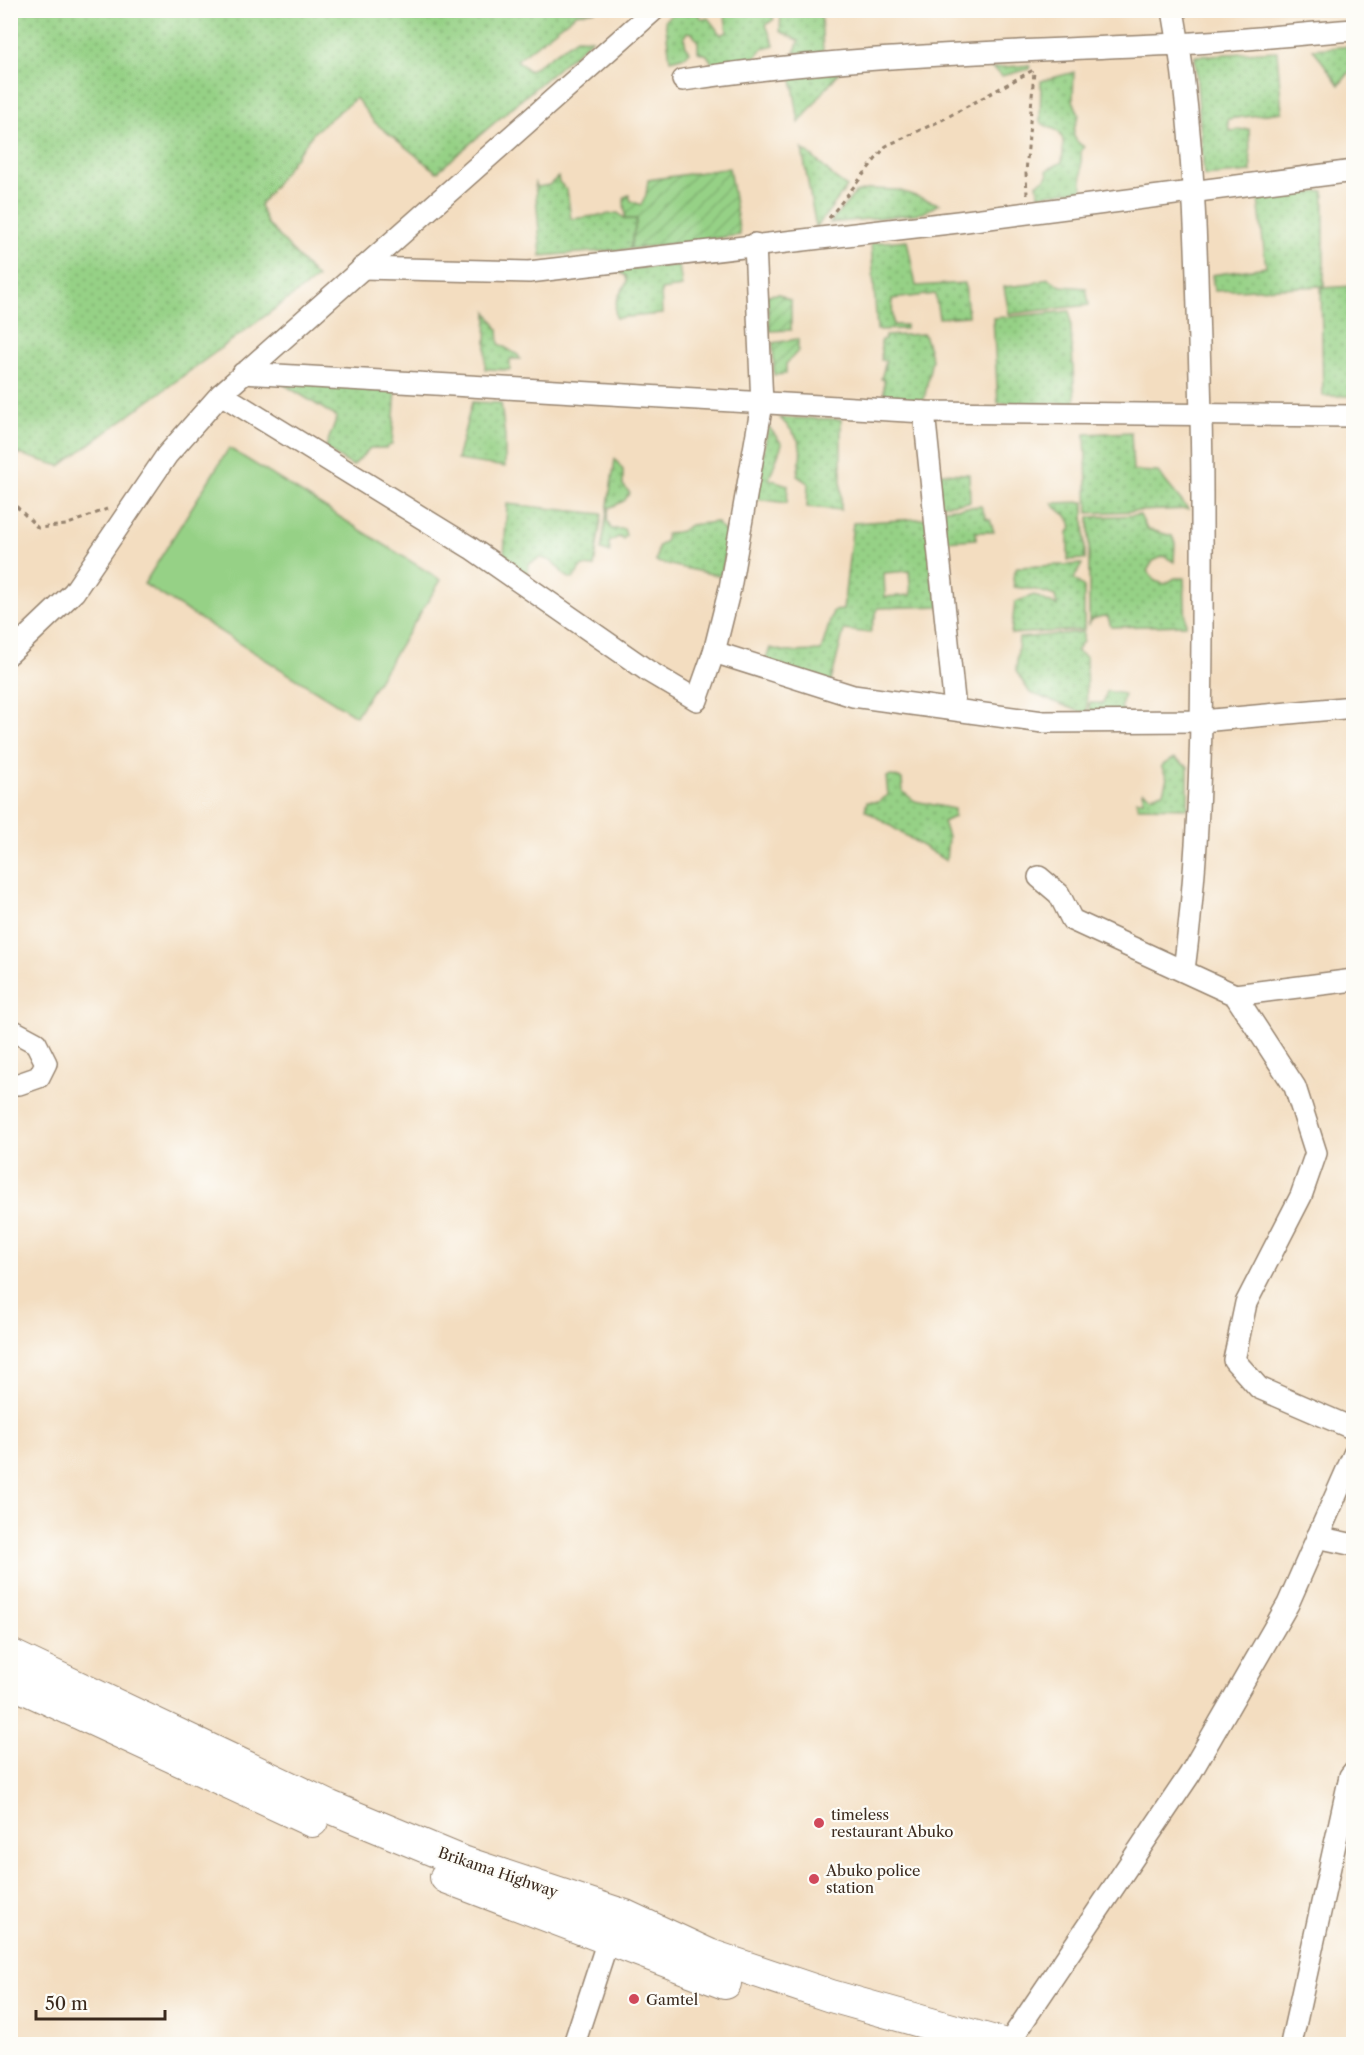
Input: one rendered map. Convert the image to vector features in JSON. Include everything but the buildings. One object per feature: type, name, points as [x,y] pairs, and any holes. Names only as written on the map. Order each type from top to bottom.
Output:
[{"type":"highway","name":"Brikama Highway","points":[[10,1655],[330,1807],[617,1928],[796,2007],[926,2044]]},
{"type":"highway","name":"Brikama Highway","points":[[10,1681],[299,1816],[617,1928],[709,1955],[831,1996],[1002,2044]]},
{"type":"street","points":[[10,653],[74,592],[167,455],[221,394],[654,10]]},
{"type":"street","points":[[1173,10],[1179,44],[1194,191],[1202,416],[1202,722],[1195,882],[1184,970]]},
{"type":"street","points":[[683,80],[764,68],[1047,49],[1179,44],[1353,30]]},
{"type":"street","points":[[362,268],[529,272],[1028,213],[1353,171]]},
{"type":"street","points":[[221,394],[471,548],[648,671],[697,700],[714,652],[730,588],[762,404],[755,244]]},
{"type":"street","points":[[243,373],[924,412],[1353,416]]},
{"type":"street","points":[[924,412],[955,709]]},
{"type":"street","points":[[714,652],[853,696],[1043,723],[1202,722],[1353,707]]},
{"type":"street","points":[[1039,877],[1059,894],[1072,920],[1235,995],[1294,1087],[1316,1154],[1301,1196],[1246,1303],[1234,1360],[1259,1388],[1353,1429]]},
{"type":"street","points":[[1235,995],[1353,980]]},
{"type":"street","points":[[10,1029],[36,1043],[46,1063],[39,1077],[19,1084],[10,1084]]},
{"type":"street","points":[[1008,2044],[1190,1774],[1288,1604],[1353,1454]]},
{"type":"street","points":[[1317,1537],[1353,1545]]},
{"type":"street","points":[[1291,2044],[1347,1787],[1353,1771]]},
{"type":"street","points":[[574,2044],[617,1928]]},
{"type":"path","points":[[1028,213],[1026,173],[1034,71],[1047,49]]},
{"type":"path","points":[[814,238],[886,147],[1034,71]]},
{"type":"path","points":[[10,500],[38,528],[66,525],[137,498]]},
{"type":"green space","points":[[11,10],[595,11],[576,14],[517,60],[529,71],[577,38],[592,39],[437,172],[374,122],[356,98],[314,132],[260,205],[267,223],[317,278],[60,466],[16,453],[11,447]]},
{"type":"green space","points":[[677,11],[699,11],[699,16],[703,19],[708,18],[721,35],[727,32],[725,16],[728,11],[769,11],[774,19],[766,25],[774,45],[763,48],[756,57],[728,60],[725,65],[716,69],[707,55],[698,52],[698,42],[692,33],[687,32],[684,37],[686,47],[690,52],[686,56],[670,60],[665,20]]},
{"type":"green space","points":[[781,11],[821,11],[823,53],[794,53],[799,41],[780,31]]},
{"type":"green space","points":[[1353,46],[1353,72],[1349,73],[1339,85],[1313,49]]},
{"type":"green space","points":[[1277,51],[1282,112],[1228,119],[1229,131],[1249,129],[1251,172],[1204,176],[1195,56]]},
{"type":"green space","points":[[1029,65],[1030,69],[1002,76],[992,68]]},
{"type":"green space","points":[[840,71],[799,123],[791,73]]},
{"type":"green space","points":[[1074,72],[1073,100],[1079,115],[1074,136],[1084,147],[1081,151],[1082,190],[1039,195],[1037,184],[1048,176],[1047,170],[1062,162],[1063,148],[1061,135],[1040,121],[1041,81]]},
{"type":"green space","points":[[802,149],[847,187],[816,228]]},
{"type":"green space","points":[[729,168],[740,235],[630,249],[637,219],[625,219],[624,197],[629,195],[631,201],[641,205],[646,195],[648,180]]},
{"type":"green space","points":[[558,177],[559,182],[567,190],[571,219],[618,213],[625,219],[637,219],[630,249],[541,256],[535,183],[538,187],[549,185]]},
{"type":"green space","points":[[870,189],[898,190],[939,204],[923,213],[830,223],[855,193]]},
{"type":"green space","points":[[1324,191],[1324,286],[1214,291],[1212,275],[1266,267],[1258,199]]},
{"type":"green space","points":[[907,240],[916,286],[965,283],[968,316],[939,318],[935,294],[892,299],[893,325],[906,325],[906,329],[877,330],[871,243]]},
{"type":"green space","points":[[679,265],[682,287],[661,290],[662,314],[616,318],[616,303],[627,282],[626,276],[616,270]]},
{"type":"green space","points":[[1048,278],[1061,286],[1086,288],[1089,305],[1009,314],[1004,287],[1032,284]]},
{"type":"green space","points":[[1353,286],[1353,396],[1323,396],[1321,288]]},
{"type":"green space","points":[[779,294],[791,301],[791,330],[770,331],[767,295]]},
{"type":"green space","points":[[1070,311],[1075,403],[998,403],[993,318]]},
{"type":"green space","points":[[487,312],[498,329],[499,344],[518,355],[520,359],[510,359],[510,370],[485,369]]},
{"type":"green space","points":[[924,334],[932,359],[924,400],[884,399],[884,379],[881,379],[886,361],[881,360],[881,340],[885,339],[885,336]]},
{"type":"green space","points":[[798,339],[798,351],[786,364],[786,374],[774,375],[773,343]]},
{"type":"green space","points":[[275,379],[396,389],[392,444],[386,448],[370,448],[353,466],[325,449],[337,417]]},
{"type":"green space","points":[[472,402],[501,403],[505,437],[505,467],[457,460]]},
{"type":"green space","points":[[780,418],[841,419],[841,510],[807,507],[808,483],[797,476],[800,457],[799,444],[793,432]]},
{"type":"green space","points":[[768,426],[782,444],[769,479],[788,485],[787,503],[756,499]]},
{"type":"green space","points":[[1131,432],[1133,471],[1158,472],[1188,509],[1088,513],[1085,434]]},
{"type":"green space","points":[[229,448],[441,580],[356,716],[144,584]]},
{"type":"green space","points":[[615,459],[623,470],[623,485],[630,493],[624,501],[609,508],[607,519],[611,529],[624,529],[626,535],[623,539],[618,537],[609,542],[610,553],[601,550]]},
{"type":"green space","points":[[939,473],[969,474],[970,502],[940,505]]},
{"type":"green space","points":[[1084,502],[1085,559],[1068,560],[1068,532],[1072,527],[1071,522],[1052,503]]},
{"type":"green space","points":[[507,504],[602,514],[594,567],[582,566],[573,579],[564,575],[551,561],[539,558],[529,564],[527,574],[524,572],[504,557]]},
{"type":"green space","points":[[981,506],[986,518],[990,519],[994,532],[976,532],[976,539],[944,541],[943,509]]},
{"type":"green space","points":[[1140,515],[1147,529],[1172,536],[1175,543],[1174,562],[1164,556],[1153,561],[1147,571],[1155,581],[1165,584],[1175,578],[1184,578],[1186,625],[1111,627],[1108,617],[1103,616],[1092,619],[1089,624],[1089,517]]},
{"type":"green space","points":[[932,518],[936,556],[930,575],[941,606],[878,608],[870,633],[844,630],[830,685],[764,663],[770,648],[786,652],[821,651],[833,611],[843,610],[853,523]],"holes":[[[909,571],[911,595],[885,597],[884,573]]]},
{"type":"green space","points":[[716,522],[729,536],[721,576],[656,562],[658,547],[666,540],[666,534],[681,531],[690,525]]},
{"type":"green space","points":[[1082,564],[1074,579],[1084,587],[1084,630],[1011,634],[1015,602],[1034,595],[1057,606],[1055,596],[1014,587],[1013,577],[1017,567]]},
{"type":"green space","points":[[1083,632],[1083,641],[1076,651],[1086,657],[1087,714],[1030,693],[1016,671],[1019,638]]},
{"type":"green space","points":[[1107,691],[1124,694],[1121,707],[1124,712],[1090,713],[1089,703],[1103,703]]},
{"type":"green space","points":[[1174,758],[1188,767],[1188,808],[1138,807],[1137,800],[1143,800],[1143,791],[1151,796],[1163,792],[1167,778],[1161,766]]},
{"type":"green space","points":[[886,777],[902,779],[903,792],[915,801],[954,809],[954,817],[943,822],[948,837],[946,861],[865,810],[867,802],[878,802],[888,795]]},
{"type":"place","name":"timeless restaurant Abuko","points":[[819,1823]]},
{"type":"place","name":"Abuko police station","points":[[814,1879]]},
{"type":"place","name":"Gamtel","points":[[634,1999]]}]
